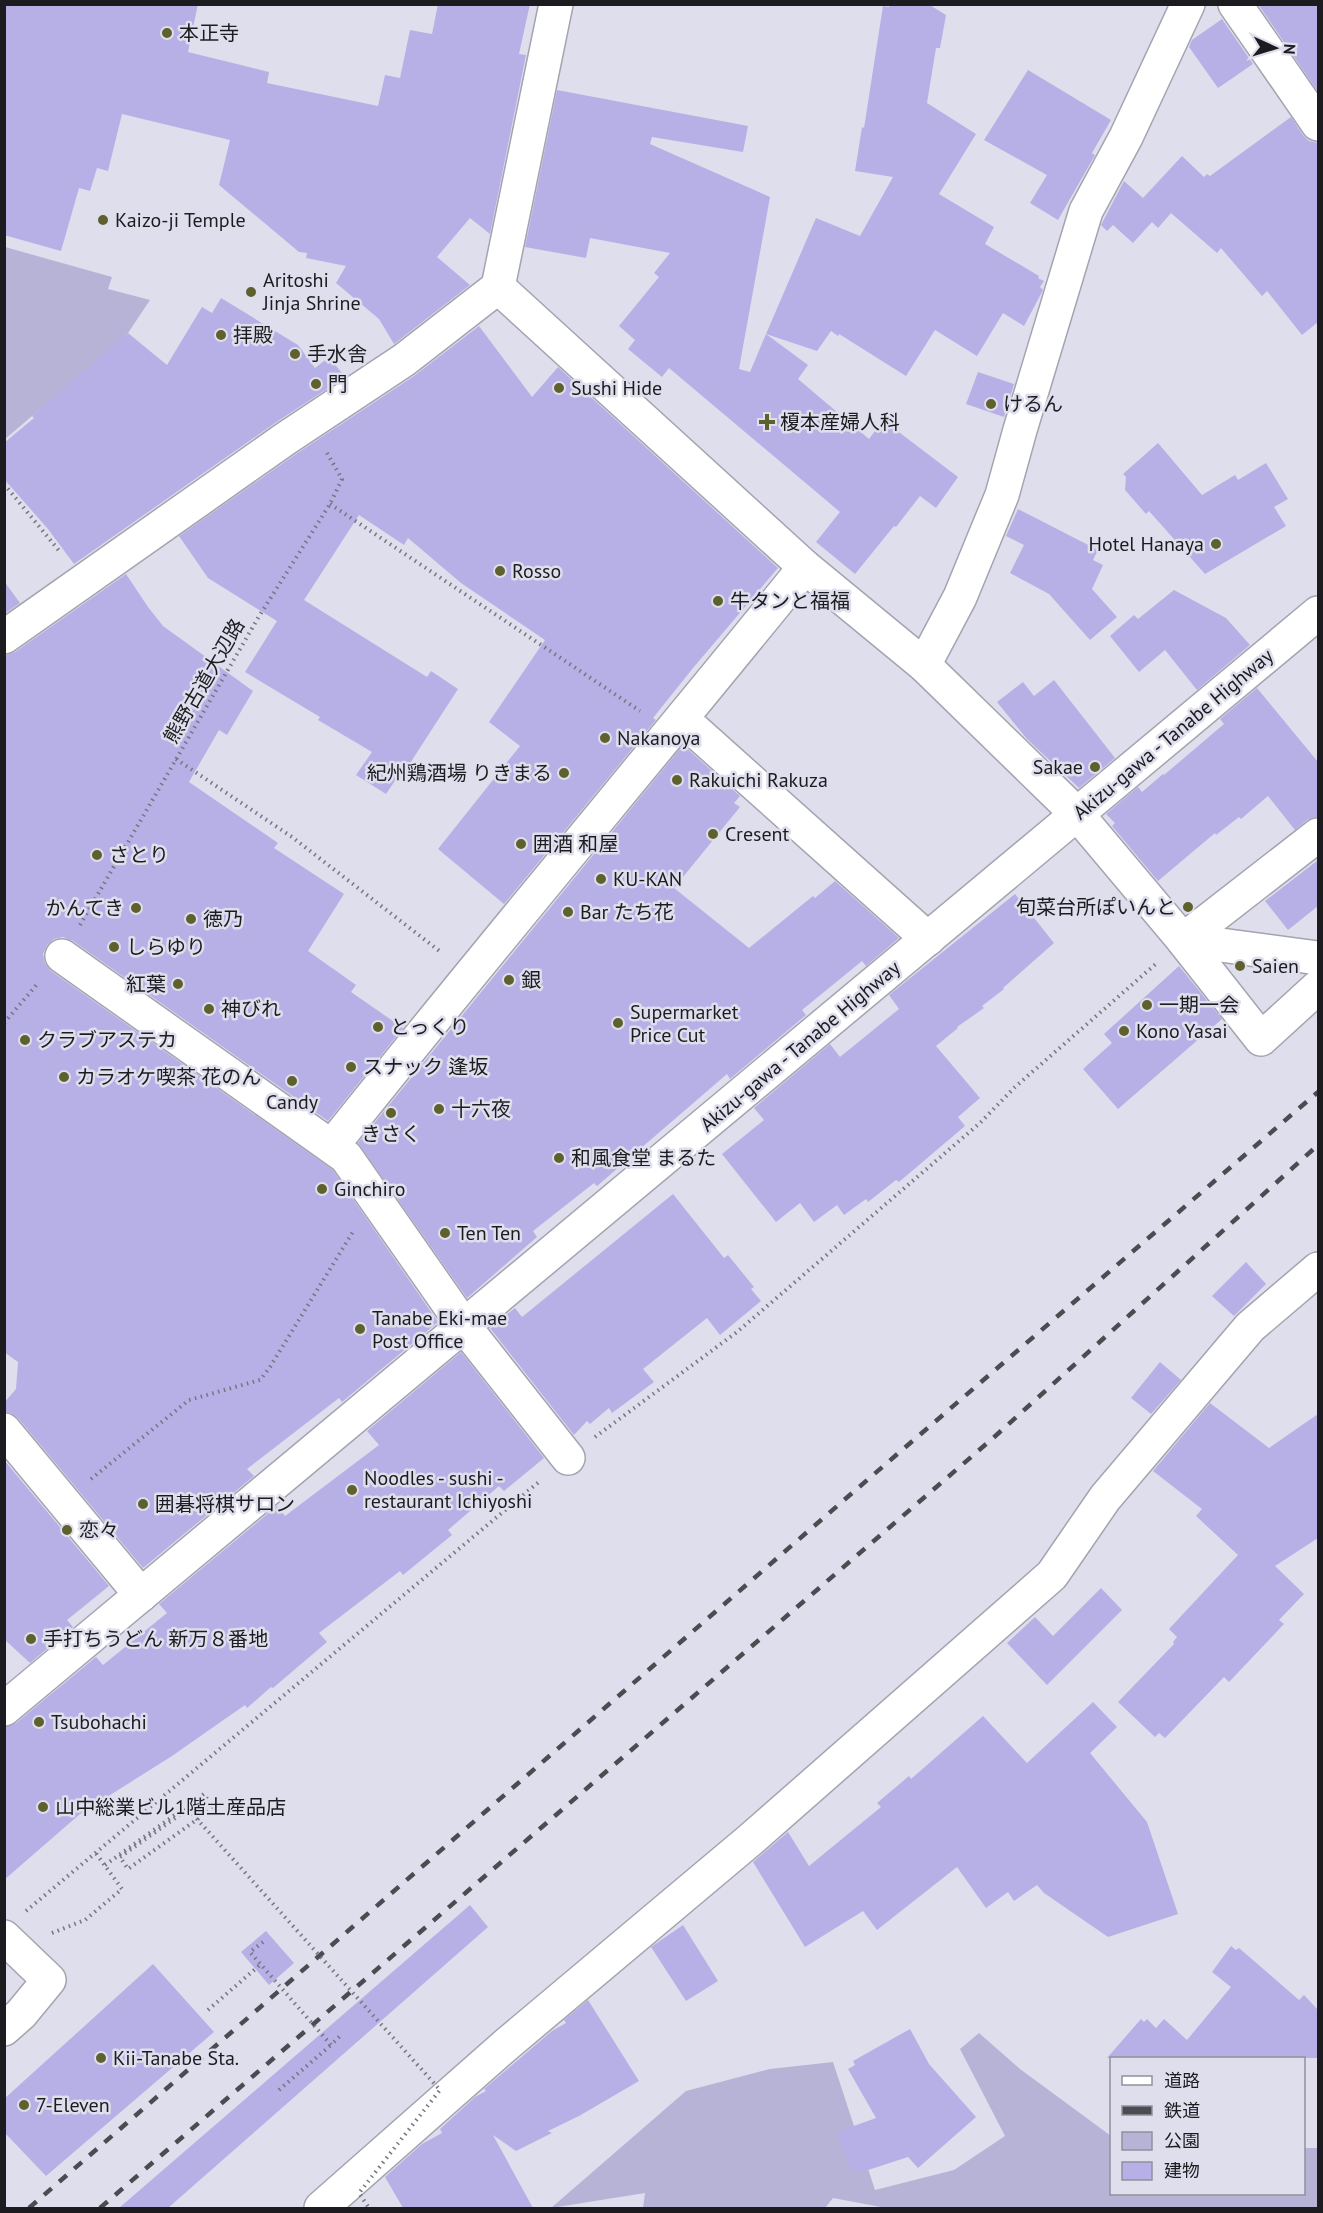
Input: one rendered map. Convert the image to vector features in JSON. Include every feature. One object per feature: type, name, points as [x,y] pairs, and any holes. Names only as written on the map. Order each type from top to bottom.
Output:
[{"type":"street","points":[[4,637],[404,360],[498,287],[556,4]]},
{"type":"street","points":[[924,665],[960,597],[1002,495],[1086,211],[1126,137],[1188,4]]},
{"type":"street","points":[[1235,4],[1318,124]]},
{"type":"street","points":[[498,287],[805,567],[924,665],[1077,814],[1183,940],[1261,1039],[1318,987]]},
{"type":"street","points":[[332,1146],[469,975],[805,567]]},
{"type":"street","name":"Akizu-gawa - Tanabe Highway","points":[[4,1709],[1318,613]]},
{"type":"street","points":[[676,725],[928,939]]},
{"type":"street","points":[[1183,940],[1318,835]]},
{"type":"street","points":[[1183,940],[1318,958]]},
{"type":"street","points":[[62,956],[346,1157],[375,1195],[464,1326],[568,1458]]},
{"type":"street","points":[[321,2208],[507,2044],[750,1840],[1052,1575],[1105,1498],[1250,1327],[1318,1269]]},
{"type":"street","points":[[4,1430],[141,1595]]},
{"type":"street","points":[[4,2029],[21,2014],[49,1980],[10,1942]]},
{"type":"path","name":"熊野古道大辺路","points":[[4,1023],[62,956],[258,618],[330,504],[342,479],[310,424]]},
{"type":"path","points":[[4,484],[46,532],[83,581]]},
{"type":"path","points":[[330,504],[676,725]]},
{"type":"path","points":[[176,759],[292,837],[469,975]]},
{"type":"path","points":[[64,1500],[189,1400],[260,1380],[375,1195]]},
{"type":"path","points":[[105,1865],[204,1794],[213,1808],[129,1869],[120,1857],[188,1809],[440,2090],[359,2193],[369,2208]]},
{"type":"path","points":[[10,1942],[85,1920],[122,1889],[95,1852]]},
{"type":"path","points":[[263,1941],[250,1952],[331,2044]]},
{"type":"path","points":[[208,2010],[261,1964]]},
{"type":"path","points":[[279,2090],[342,2034]]},
{"type":"green space","points":[[5,247],[112,277],[108,289],[150,300],[128,333],[5,439]]},
{"type":"green space","points":[[979,2033],[1020,2069],[1110,2135],[1110,2195],[1305,2195],[1305,2148],[1318,2148],[1318,2208],[886,2208],[833,2198],[825,2208],[643,2208],[645,2193],[551,2208],[686,2091],[770,2069],[833,2062],[875,2190],[954,2170],[1005,2136],[960,2049]]},
{"type":"building","points":[[4,4],[198,4],[188,52],[269,72],[267,83],[378,106],[385,75],[400,78],[410,30],[432,34],[438,4],[530,4],[519,54],[526,55],[490,234],[470,218],[437,257],[470,285],[394,344],[379,319],[336,283],[346,266],[306,258],[307,253],[299,252],[219,185],[230,140],[122,114],[108,171],[97,168],[90,191],[79,188],[61,251],[4,235]]},
{"type":"building","points":[[889,4],[928,4],[946,15],[940,48],[936,48],[927,103],[976,134],[939,194],[994,227],[985,244],[1044,281],[1040,287],[1043,290],[1024,326],[1003,313],[977,356],[935,330],[906,376],[831,331],[817,351],[766,334],[816,218],[860,236],[893,177],[855,171],[883,6],[889,7]]},
{"type":"building","points":[[1258,4],[1318,4],[1318,92]]},
{"type":"building","points":[[1222,19],[1253,64],[1218,88],[1189,47],[1192,40]]},
{"type":"building","points":[[1028,70],[1111,120],[1092,153],[1095,155],[1058,220],[1030,203],[1047,175],[984,140]]},
{"type":"building","points":[[557,90],[748,126],[743,152],[652,137],[650,144],[770,197],[739,369],[750,372],[766,334],[808,365],[798,379],[869,439],[883,420],[958,477],[936,508],[920,496],[855,574],[816,542],[840,512],[669,368],[662,377],[628,349],[635,340],[619,326],[659,277],[654,273],[670,253],[590,238],[586,258],[525,247]]},
{"type":"building","points":[[1291,117],[1309,141],[1318,143],[1318,322],[1302,335],[1267,291],[1262,296],[1221,248],[1217,253],[1171,213],[1158,228],[1152,222],[1133,243],[1113,225],[1107,231],[1101,225],[1124,181],[1143,198],[1182,156],[1204,177],[1207,174],[1210,176]]},
{"type":"building","points":[[221,298],[298,345],[315,368],[329,357],[345,377],[275,423],[74,564],[48,529],[4,479],[4,443],[128,333],[167,365],[202,307],[212,313]]},
{"type":"building","points":[[479,326],[532,397],[558,367],[778,568],[693,668],[653,718],[656,720],[504,904],[438,849],[520,746],[489,722],[545,640],[461,583],[408,538],[404,545],[359,515],[304,600],[427,677],[431,671],[458,689],[405,771],[403,769],[386,794],[356,775],[372,752],[318,720],[320,717],[245,672],[277,621],[208,578],[179,536],[296,454],[414,376]]},
{"type":"building","points":[[978,372],[1014,384],[1004,417],[966,404]]},
{"type":"building","points":[[1158,443],[1202,495],[1235,475],[1238,480],[1266,463],[1288,499],[1274,507],[1286,526],[1205,574],[1149,511],[1146,514],[1125,490],[1126,477],[1123,474]]},
{"type":"building","points":[[1018,509],[1098,550],[1093,560],[1103,565],[1092,589],[1117,617],[1090,640],[1049,594],[1010,573],[1024,545],[1006,536]]},
{"type":"building","points":[[126,574],[163,626],[253,691],[227,735],[219,730],[189,782],[278,843],[274,848],[344,894],[308,951],[356,985],[351,992],[403,1028],[328,1121],[73,941],[63,937],[54,939],[47,945],[43,954],[45,963],[51,971],[333,1170],[438,1322],[342,1402],[339,1398],[247,1469],[254,1476],[143,1568],[18,1418],[11,1413],[4,1412],[4,1403],[16,1389],[18,1362],[4,1352],[4,656],[15,652]]},
{"type":"building","points":[[4,581],[20,603],[4,614]]},
{"type":"building","points":[[1174,590],[1226,618],[1250,645],[1197,690],[1165,650],[1139,672],[1110,636],[1134,615],[1138,619]]},
{"type":"building","points":[[1054,680],[1115,758],[1079,788],[1027,739],[997,702],[1023,682],[1034,696]]},
{"type":"building","points":[[1257,688],[1318,762],[1318,817],[1307,820],[1295,830],[1268,796],[1241,819],[1239,817],[1216,835],[1215,833],[1158,881],[1112,826],[1115,823],[1106,814],[1138,787],[1142,792],[1164,775],[1224,724],[1220,719]]},
{"type":"building","points":[[683,745],[740,796],[734,803],[740,807],[674,888],[749,948],[835,881],[899,938],[866,966],[862,961],[802,1010],[806,1015],[730,1079],[727,1074],[597,1186],[594,1183],[533,1231],[537,1237],[467,1298],[358,1143]]},
{"type":"building","points":[[1318,860],[1318,906],[1288,930],[1265,901]]},
{"type":"building","points":[[1015,894],[1054,943],[982,1006],[984,1008],[957,1027],[936,1046],[980,1098],[958,1117],[965,1126],[899,1182],[896,1180],[868,1202],[866,1199],[844,1215],[837,1205],[814,1222],[800,1203],[776,1222],[722,1154],[764,1120],[754,1108],[830,1044],[840,1057],[899,1009],[889,995]]},
{"type":"building","points":[[1179,966],[1222,1019],[1118,1109],[1083,1069],[1112,1043],[1104,1034]]},
{"type":"building","points":[[673,1194],[724,1258],[728,1255],[754,1287],[751,1289],[761,1301],[720,1335],[707,1318],[643,1369],[654,1382],[612,1413],[609,1408],[590,1424],[587,1421],[574,1435],[490,1328],[515,1308],[522,1317]]},
{"type":"building","points":[[1246,1262],[1266,1284],[1234,1316],[1212,1296]]},
{"type":"building","points":[[461,1352],[544,1458],[504,1491],[499,1486],[448,1530],[452,1535],[403,1575],[400,1571],[319,1633],[327,1642],[273,1688],[271,1687],[247,1708],[245,1705],[172,1756],[80,1814],[4,1880],[4,1727],[16,1723],[96,1657],[103,1665],[167,1613],[159,1604],[277,1506],[285,1516],[379,1445],[367,1431]]},
{"type":"building","points":[[1160,1362],[1181,1380],[1151,1414],[1131,1398]]},
{"type":"building","points":[[1210,1403],[1269,1448],[1318,1414],[1318,1538],[1275,1566],[1304,1594],[1279,1620],[1284,1624],[1229,1682],[1224,1677],[1165,1738],[1159,1733],[1155,1737],[1118,1702],[1174,1644],[1177,1637],[1169,1629],[1238,1555],[1196,1516],[1202,1509],[1153,1471]]},
{"type":"building","points":[[4,1460],[109,1586],[67,1620],[73,1627],[30,1663],[4,1639]]},
{"type":"building","points":[[1101,1588],[1122,1610],[1047,1685],[1007,1643],[1035,1617],[1053,1636]]},
{"type":"building","points":[[1093,1702],[1117,1727],[1090,1753],[1147,1822],[1178,1914],[1108,1937],[1044,1893],[1037,1885],[1014,1901],[1008,1892],[986,1908],[957,1867],[877,1930],[863,1911],[805,1947],[753,1862],[788,1832],[809,1866],[881,1807],[877,1803],[909,1776],[911,1779],[983,1716],[1027,1763]]},
{"type":"building","points":[[470,1905],[488,1927],[168,2208],[119,2208]]},
{"type":"building","points":[[683,1925],[718,1981],[686,2001],[651,1947]]},
{"type":"building","points":[[266,1931],[294,1963],[269,1985],[241,1952]]},
{"type":"building","points":[[1231,1946],[1236,1950],[1239,1948],[1299,2000],[1304,1995],[1318,2010],[1318,2058],[1107,2058],[1141,2019],[1144,2022],[1147,2019],[1156,2028],[1164,2019],[1187,2040],[1231,1987],[1212,1972]]},
{"type":"building","name":"Kii-Tanabe Sta.","points":[[153,1964],[214,2032],[46,2176],[4,2132],[4,2099]]},
{"type":"building","points":[[588,2000],[639,2081],[548,2131],[552,2133],[516,2151],[493,2135],[533,2208],[403,2208],[385,2177],[422,2144],[442,2133],[440,2129],[475,2097],[486,2091],[484,2089],[552,2031],[566,2023],[564,2020]]},
{"type":"building","points":[[910,2029],[929,2064],[976,2117],[918,2168],[908,2157],[865,2171],[865,2169],[858,2172],[857,2169],[851,2171],[837,2132],[876,2118],[848,2069],[855,2065],[853,2061]]},
{"type":"railway","points":[[29,2208],[1318,1092]]},
{"type":"railway","points":[[100,2208],[992,1439],[1318,1145]]},
{"type":"place","name":"本正寺","points":[[167,33]]},
{"type":"place","name":"Kaizo-ji Temple","points":[[103,220]]},
{"type":"place","name":"Aritoshi Jinja Shrine","points":[[251,292]]},
{"type":"place","name":"拝殿","points":[[221,335]]},
{"type":"place","name":"手水舎","points":[[295,354]]},
{"type":"place","name":"門","points":[[316,384]]},
{"type":"place","name":"Sushi Hide","points":[[559,388]]},
{"type":"place","name":"けるん","points":[[991,404]]},
{"type":"place","name":"榎本産婦人科","points":[[767,422]]},
{"type":"place","name":"Hotel Hanaya","points":[[1216,544]]},
{"type":"place","name":"Rosso","points":[[500,571]]},
{"type":"place","name":"牛タンと福福","points":[[718,601]]},
{"type":"place","name":"Nakanoya","points":[[605,738]]},
{"type":"place","name":"Sakae","points":[[1095,767]]},
{"type":"place","name":"紀州鶏酒場 りきまる","points":[[564,773]]},
{"type":"place","name":"Rakuichi Rakuza","points":[[677,780]]},
{"type":"place","name":"Cresent","points":[[713,834]]},
{"type":"place","name":"囲酒 和屋","points":[[521,844]]},
{"type":"place","name":"さとり","points":[[97,855]]},
{"type":"place","name":"KU-KAN","points":[[601,879]]},
{"type":"place","name":"旬菜台所ぽいんと","points":[[1188,907]]},
{"type":"place","name":"かんてき","points":[[136,908]]},
{"type":"place","name":"Bar たち花","points":[[568,912]]},
{"type":"place","name":"徳乃","points":[[191,919]]},
{"type":"place","name":"しらゆり","points":[[114,947]]},
{"type":"place","name":"Saien","points":[[1240,966]]},
{"type":"place","name":"銀","points":[[509,980]]},
{"type":"place","name":"紅葉","points":[[178,984]]},
{"type":"place","name":"一期一会","points":[[1147,1005]]},
{"type":"place","name":"神びれ","points":[[209,1009]]},
{"type":"place","name":"Supermarket Price Cut","points":[[618,1023]]},
{"type":"place","name":"とっくり","points":[[378,1027]]},
{"type":"place","name":"Kono Yasai","points":[[1124,1031]]},
{"type":"place","name":"クラブアステカ","points":[[25,1040]]},
{"type":"place","name":"スナック 逢坂","points":[[351,1067]]},
{"type":"place","name":"カラオケ喫茶 花のん","points":[[64,1077]]},
{"type":"place","name":"Candy","points":[[292,1081]]},
{"type":"place","name":"十六夜","points":[[439,1109]]},
{"type":"place","name":"きさく","points":[[391,1113]]},
{"type":"place","name":"和風食堂 まるた","points":[[559,1158]]},
{"type":"place","name":"Ginchiro","points":[[322,1189]]},
{"type":"place","name":"Ten Ten","points":[[445,1233]]},
{"type":"place","name":"Tanabe Eki-mae Post Office","points":[[360,1329]]},
{"type":"place","name":"Noodles - sushi - restaurant Ichiyoshi","points":[[352,1490]]},
{"type":"place","name":"囲碁将棋サロン","points":[[143,1504]]},
{"type":"place","name":"恋々","points":[[67,1530]]},
{"type":"place","name":"手打ちうどん 新万８番地","points":[[31,1639]]},
{"type":"place","name":"Tsubohachi","points":[[39,1722]]},
{"type":"place","name":"山中総業ビル1階土産品店","points":[[43,1807]]},
{"type":"place","name":"Kii-Tanabe Sta.","points":[[101,2058]]},
{"type":"place","name":"7-Eleven","points":[[24,2105]]}]
